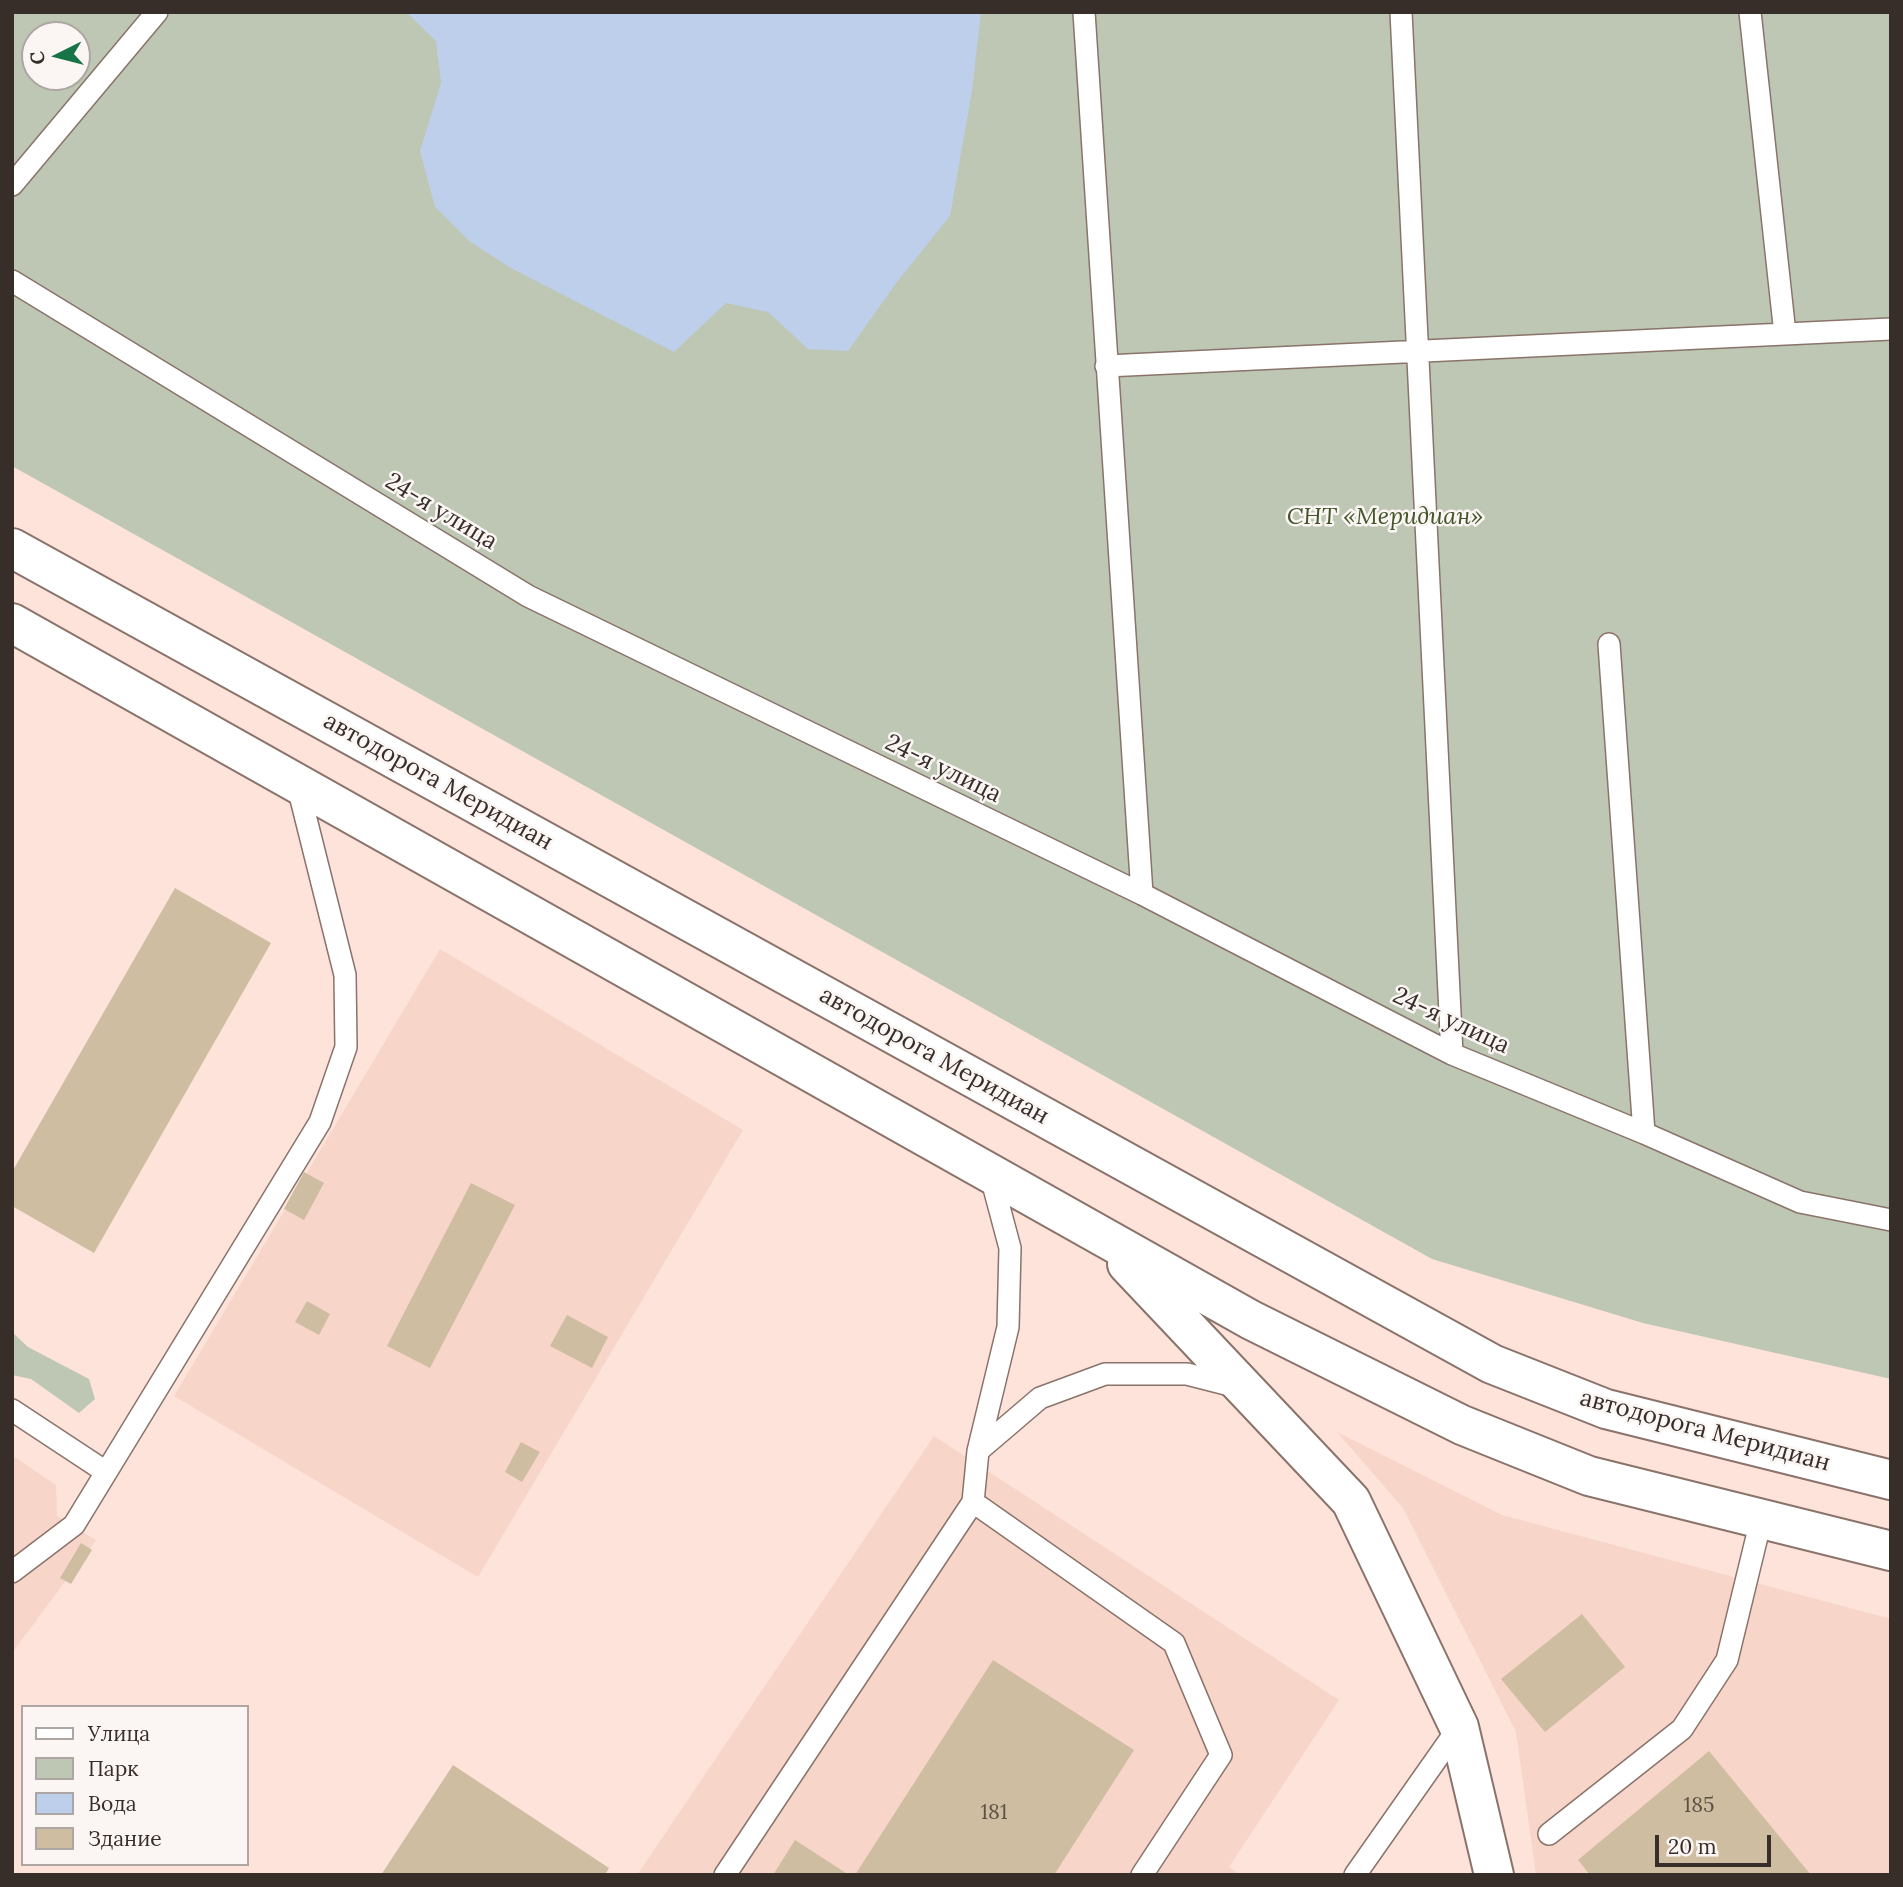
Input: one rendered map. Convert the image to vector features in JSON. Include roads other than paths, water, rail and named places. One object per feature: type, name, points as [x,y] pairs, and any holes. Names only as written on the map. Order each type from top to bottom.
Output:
[{"type":"main road","name":"автодорога Меридиан","points":[[12,548],[1492,1364],[1606,1409],[1891,1479]]},
{"type":"main road","points":[[12,623],[1251,1320],[1462,1425],[1589,1476],[1891,1551]]},
{"type":"main road","points":[[1099,1234],[1351,1502],[1459,1727],[1494,1875]]},
{"type":"lane","points":[[12,185],[157,12]]},
{"type":"lane","points":[[1084,12],[1142,894]]},
{"type":"lane","points":[[1401,12],[1452,1054]]},
{"type":"lane","points":[[1750,12],[1784,334]]},
{"type":"lane","name":"24-я улица","points":[[12,281],[528,596],[1142,894],[1452,1054],[1644,1133],[1800,1202],[1891,1220]]},
{"type":"lane","points":[[1106,366],[1891,329]]},
{"type":"lane","points":[[1609,644],[1644,1133]]},
{"type":"lane","points":[[12,1572],[74,1525],[320,1122],[346,1047],[345,975],[297,783]]},
{"type":"lane","points":[[725,1875],[973,1502],[978,1451],[1008,1327],[1010,1248],[990,1173]]},
{"type":"lane","points":[[978,1451],[1040,1398],[1104,1374],[1187,1374],[1248,1390]]},
{"type":"lane","points":[[12,1410],[106,1472]]},
{"type":"lane","points":[[973,1502],[1174,1643],[1221,1755],[1142,1875]]},
{"type":"lane","points":[[1549,1834],[1682,1729],[1727,1660],[1761,1520]]},
{"type":"lane","points":[[1355,1875],[1459,1727]]},
{"type":"water","points":[[406,12],[981,12],[972,91],[950,216],[897,282],[848,351],[808,349],[768,312],[726,303],[674,352],[509,267],[469,241],[435,207],[420,151],[441,83],[436,41]]},
{"type":"park label","name":"СНТ «Меридиан»","points":[[1385,517]]}]
